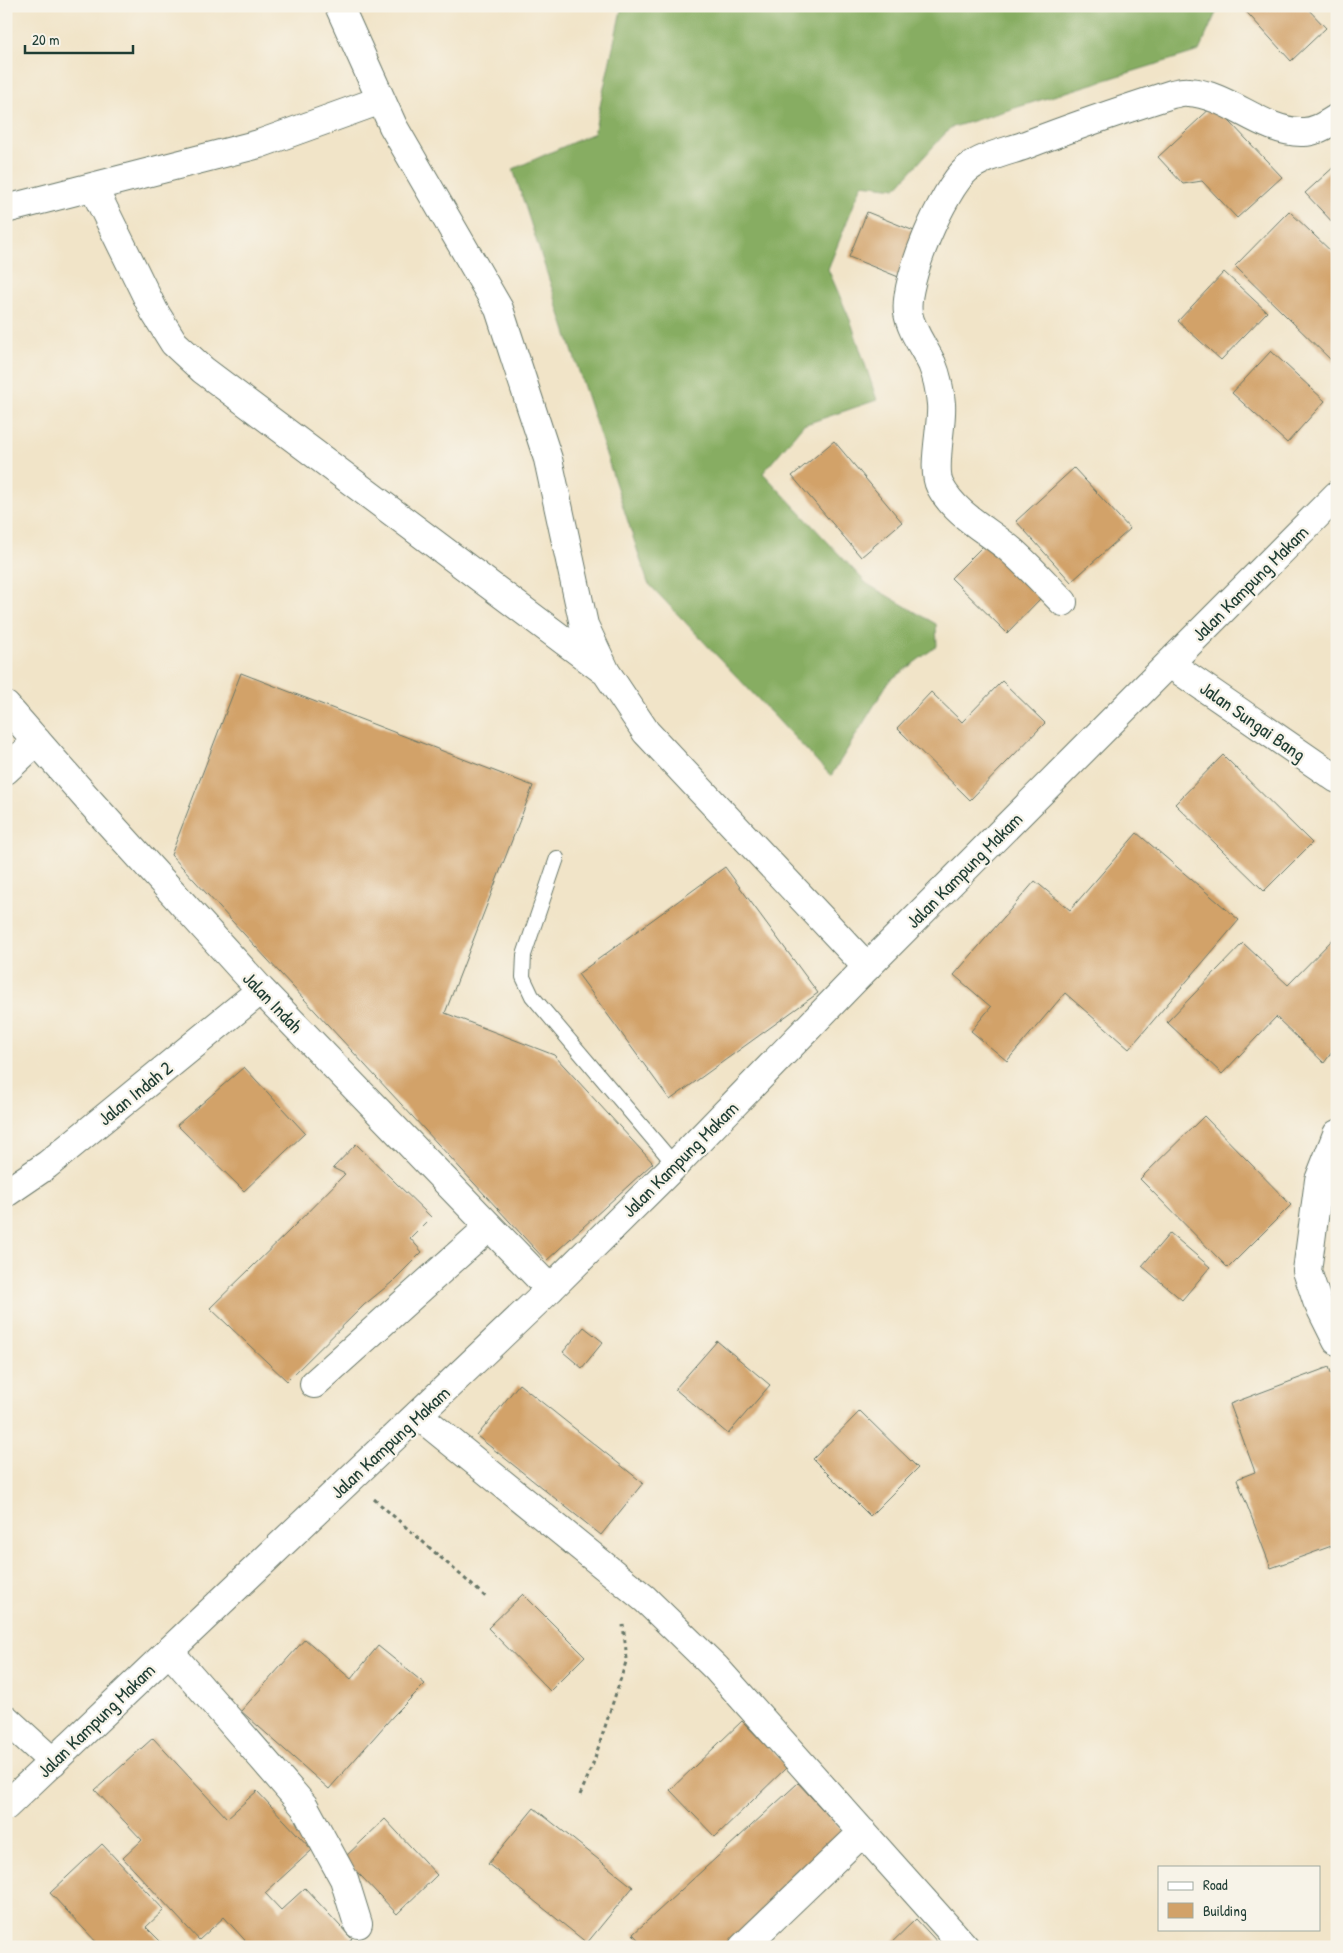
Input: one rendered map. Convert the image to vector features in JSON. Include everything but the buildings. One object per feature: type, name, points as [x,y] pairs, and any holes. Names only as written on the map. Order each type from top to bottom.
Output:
[{"type":"street","points":[[339,6],[393,126],[499,309],[548,459],[584,625],[606,672],[646,732],[867,967]]},
{"type":"street","points":[[1063,602],[1011,550],[987,533],[949,501],[938,484],[937,461],[941,405],[932,365],[912,325],[908,311],[908,296],[924,240],[943,201],[968,169],[984,160],[1084,123],[1172,94],[1187,91],[1220,100],[1275,127],[1301,132],[1317,130],[1337,118]]},
{"type":"street","points":[[6,209],[259,144],[381,100]]},
{"type":"street","points":[[93,187],[154,311],[174,343],[211,376],[606,672]]},
{"type":"street","name":"Jalan Kampung Makam","points":[[6,1806],[550,1289],[675,1165],[867,967],[1337,495]]},
{"type":"street","name":"Jalan Sungai Bang","points":[[1170,664],[1337,779]]},
{"type":"street","name":"Jalan Indah","points":[[6,706],[261,990],[550,1289]]},
{"type":"street","points":[[6,770],[37,742]]},
{"type":"street","name":"Jalan Indah 2","points":[[6,1193],[47,1165],[261,990]]},
{"type":"street","points":[[1337,1134],[1319,1180],[1307,1271],[1317,1302],[1337,1341]]},
{"type":"street","points":[[314,1384],[490,1227]]},
{"type":"street","points":[[418,1416],[645,1599],[716,1668],[965,1947]]},
{"type":"street","points":[[169,1651],[304,1806],[344,1879],[358,1924]]},
{"type":"street","points":[[6,1719],[53,1762]]},
{"type":"street","points":[[743,1947],[863,1832]]},
{"type":"lane","points":[[557,858],[524,955],[523,977],[526,987],[675,1165]]},
{"type":"path","points":[[351,1479],[488,1599]]},
{"type":"path","points":[[580,1795],[592,1767],[628,1659],[618,1577]]},
{"type":"green space","points":[[622,6],[1219,6],[1199,51],[950,128],[896,188],[862,184],[828,269],[851,322],[877,400],[803,425],[763,473],[867,584],[936,624],[937,646],[889,681],[831,776],[648,583],[513,169],[594,133]]}]
